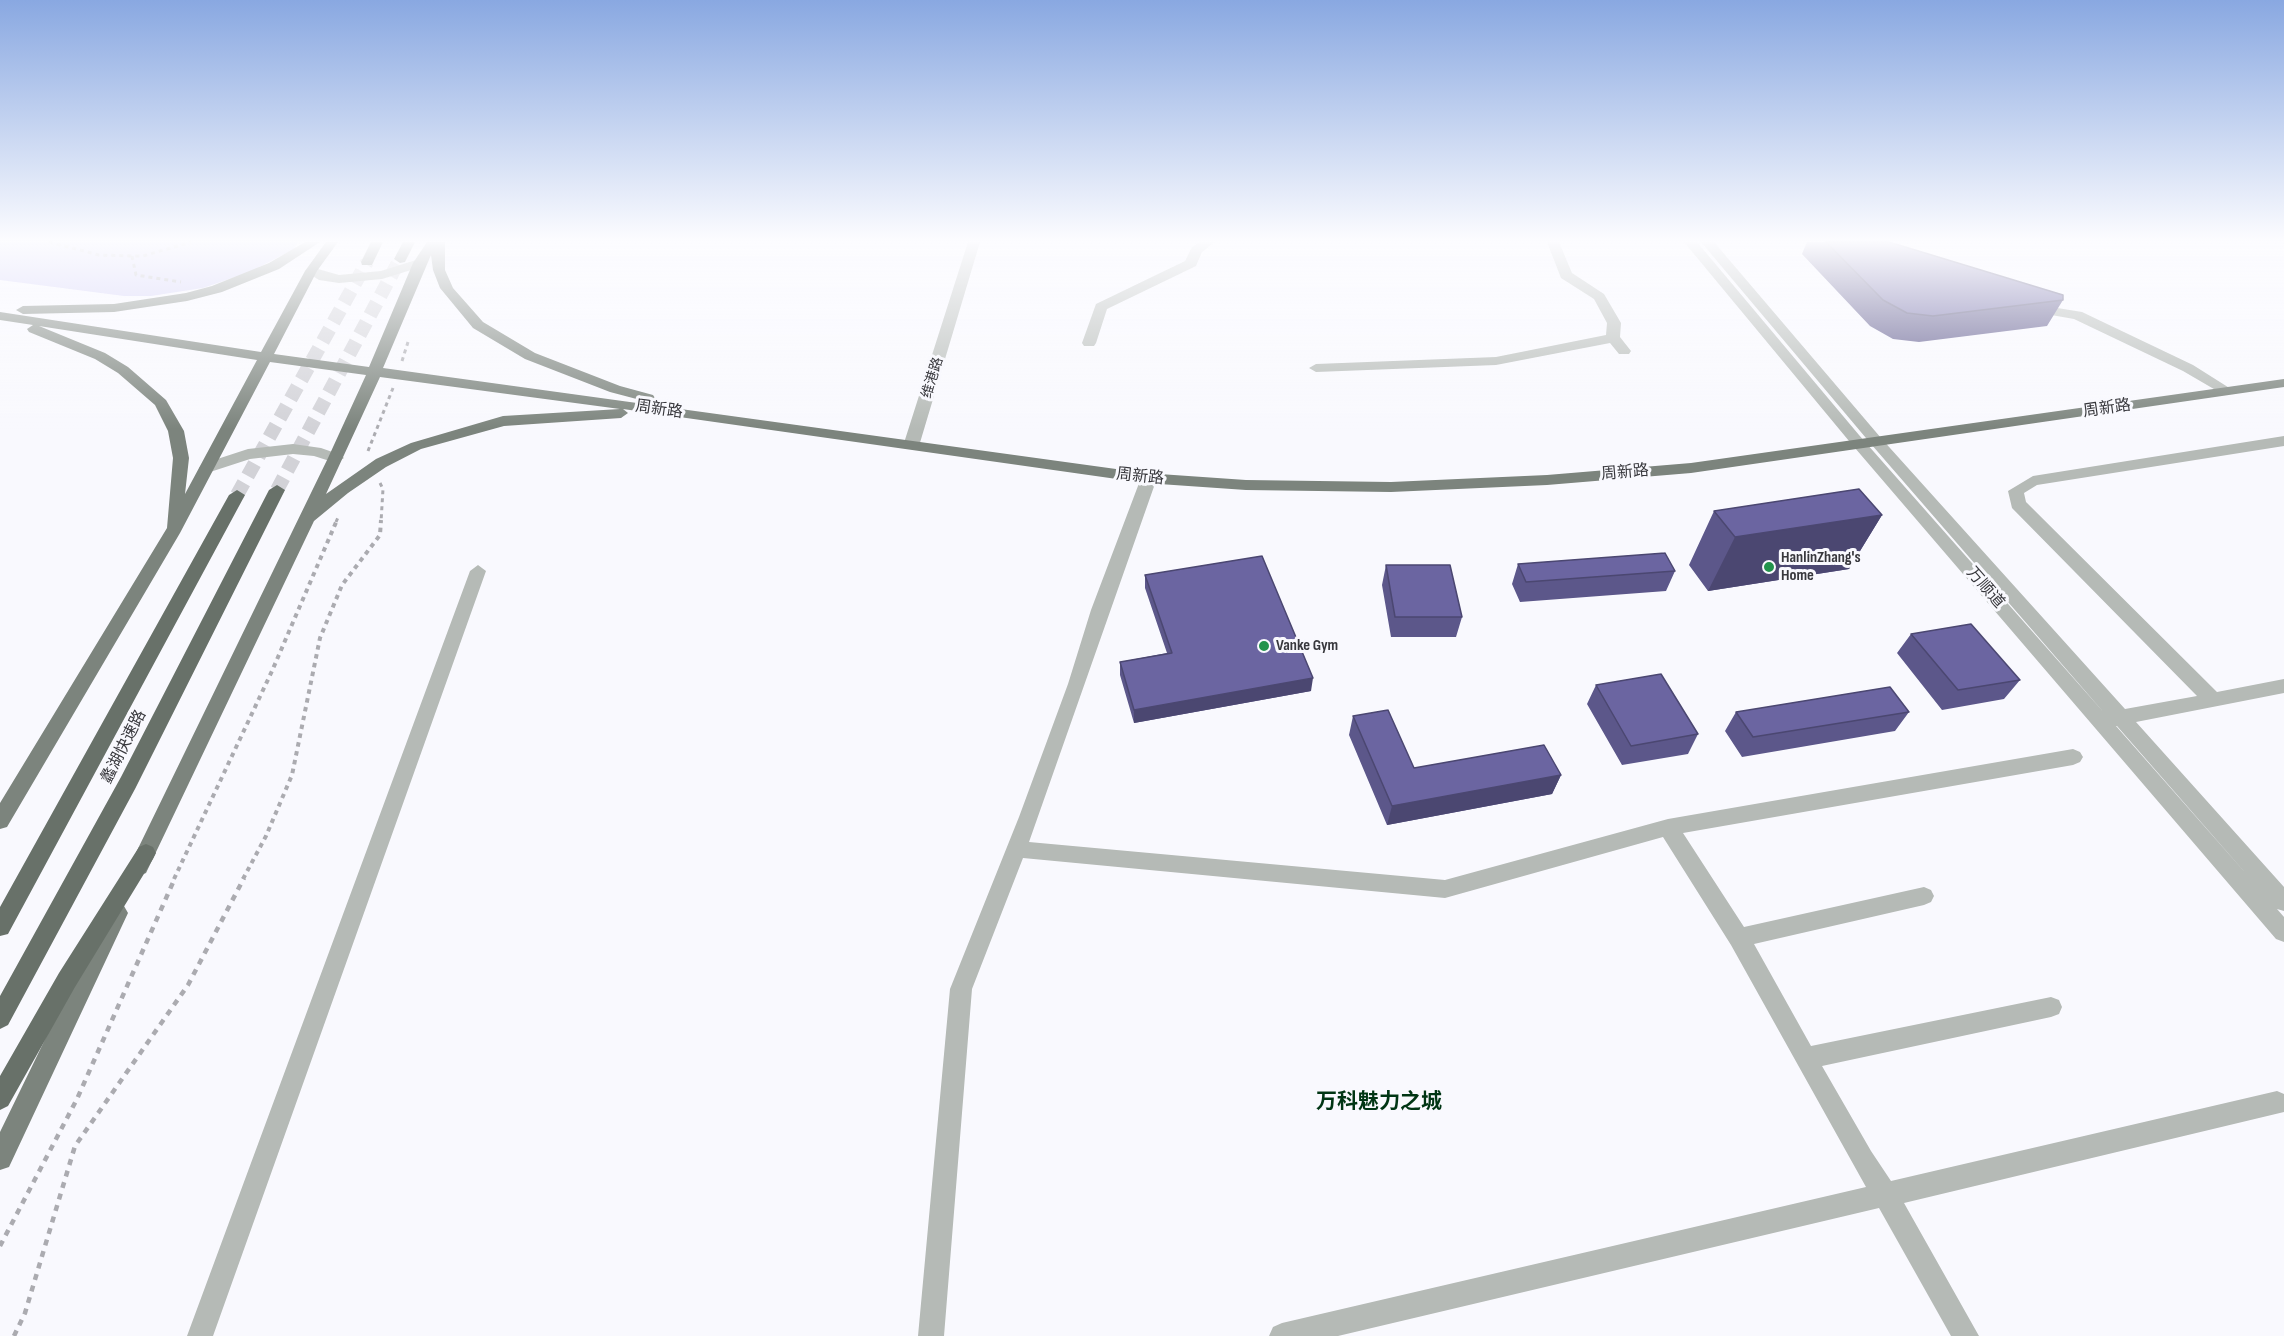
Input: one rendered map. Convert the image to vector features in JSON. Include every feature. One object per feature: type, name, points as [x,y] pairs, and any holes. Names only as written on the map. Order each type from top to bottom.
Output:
[{"type":"highway","name":"蠡湖快速路","points":[[0,1018],[128,783],[277,490]]},
{"type":"highway","name":"蠡湖快速路","points":[[0,927],[237,495]]},
{"type":"highway","points":[[0,1098],[67,980],[146,853]]},
{"type":"main road","points":[[0,311],[103,309],[136,304]]},
{"type":"main road","points":[[0,821],[172,533],[293,304]]},
{"type":"main road","points":[[0,1158],[306,522],[376,368],[402,304]]},
{"type":"main road","points":[[461,304],[478,325],[520,351],[555,367],[666,407]]},
{"type":"main road","name":"周新路","points":[[0,311],[266,355]]},
{"type":"main road","points":[[0,317],[100,356],[123,370],[161,404],[176,431],[181,458],[172,533]]},
{"type":"main road","name":"周新路","points":[[0,317],[266,355],[666,407],[1149,478],[1246,485],[1391,487],[1547,480],[1691,468],[1865,440],[2284,379]]},
{"type":"main road","name":"周新路","points":[[908,442],[1154,472],[1244,477],[1393,480],[1687,462],[2284,383]]},
{"type":"main road","points":[[306,522],[357,480],[417,446],[503,421],[666,407]]},
{"type":"street","name":"维港路","points":[[908,442],[948,304]]},
{"type":"street","name":"维港路","points":[[908,442],[953,304]]},
{"type":"street","points":[[1089,343],[1101,307],[1106,304]]},
{"type":"street","points":[[1603,304],[1614,323],[1613,338],[1624,351]]},
{"type":"street","name":"万顺道","points":[[1745,304],[1865,440],[2121,718],[2284,902]]},
{"type":"street","name":"万顺道","points":[[1757,304],[1865,440],[2100,721],[2284,932]]},
{"type":"street","points":[[2045,310],[2077,315],[2188,368],[2224,388]]},
{"type":"street","points":[[1316,368],[1497,362],[1613,338]]},
{"type":"street","points":[[2213,700],[2019,504],[2016,491],[2033,481],[2284,441]]},
{"type":"street","points":[[207,468],[248,454],[293,449],[316,451],[336,458]]},
{"type":"street","points":[[931,1336],[961,989],[1017,849],[1149,478]]},
{"type":"street","points":[[200,1336],[478,571]]},
{"type":"street","points":[[2100,721],[2284,686]]},
{"type":"street","points":[[1017,849],[1445,889],[1668,827],[2073,757]]},
{"type":"street","points":[[1668,827],[1739,938],[1862,1160],[1887,1196],[1966,1336]]},
{"type":"street","points":[[1739,938],[1924,896]]},
{"type":"street","points":[[1807,1058],[2051,1007]]},
{"type":"street","points":[[1282,1336],[1316,1332],[2277,1103]]},
{"type":"path","points":[[0,1246],[77,1099],[158,914],[273,671],[329,534],[357,480],[399,371],[410,334]]},
{"type":"path","points":[[14,1336],[25,1313],[75,1146],[188,985],[266,836],[292,775],[320,638],[342,585],[380,535],[383,489],[372,470]]},
{"type":"building","points":[[1891,304],[2028,304],[1933,316],[1907,313]]},
{"type":"building","points":[[1859,489],[1882,515],[1735,537],[1714,511]]},
{"type":"building","points":[[1665,553],[1675,571],[1526,582],[1518,564]]},
{"type":"building","name":"Vanke Gym","points":[[1262,556],[1313,678],[1134,710],[1120,662],[1172,653],[1145,575]]},
{"type":"building","points":[[1386,565],[1450,565],[1462,617],[1395,617]]},
{"type":"building","points":[[1971,624],[2020,680],[1958,690],[1911,634]]},
{"type":"building","points":[[1661,674],[1698,734],[1631,746],[1596,685]]},
{"type":"building","points":[[1890,687],[1909,712],[1753,737],[1736,712]]},
{"type":"building","points":[[1388,710],[1414,768],[1544,745],[1561,775],[1392,806],[1353,716]]},
{"type":"tunnel","points":[[237,495],[343,304]]},
{"type":"tunnel","points":[[277,490],[376,304]]},
{"type":"place","name":"HanlinZhang's Home","points":[[1769,567]]},
{"type":"place","name":"Vanke Gym","points":[[1264,646]]},
{"type":"district","name":"万科魅力之城","points":[[1379,1103]]}]
